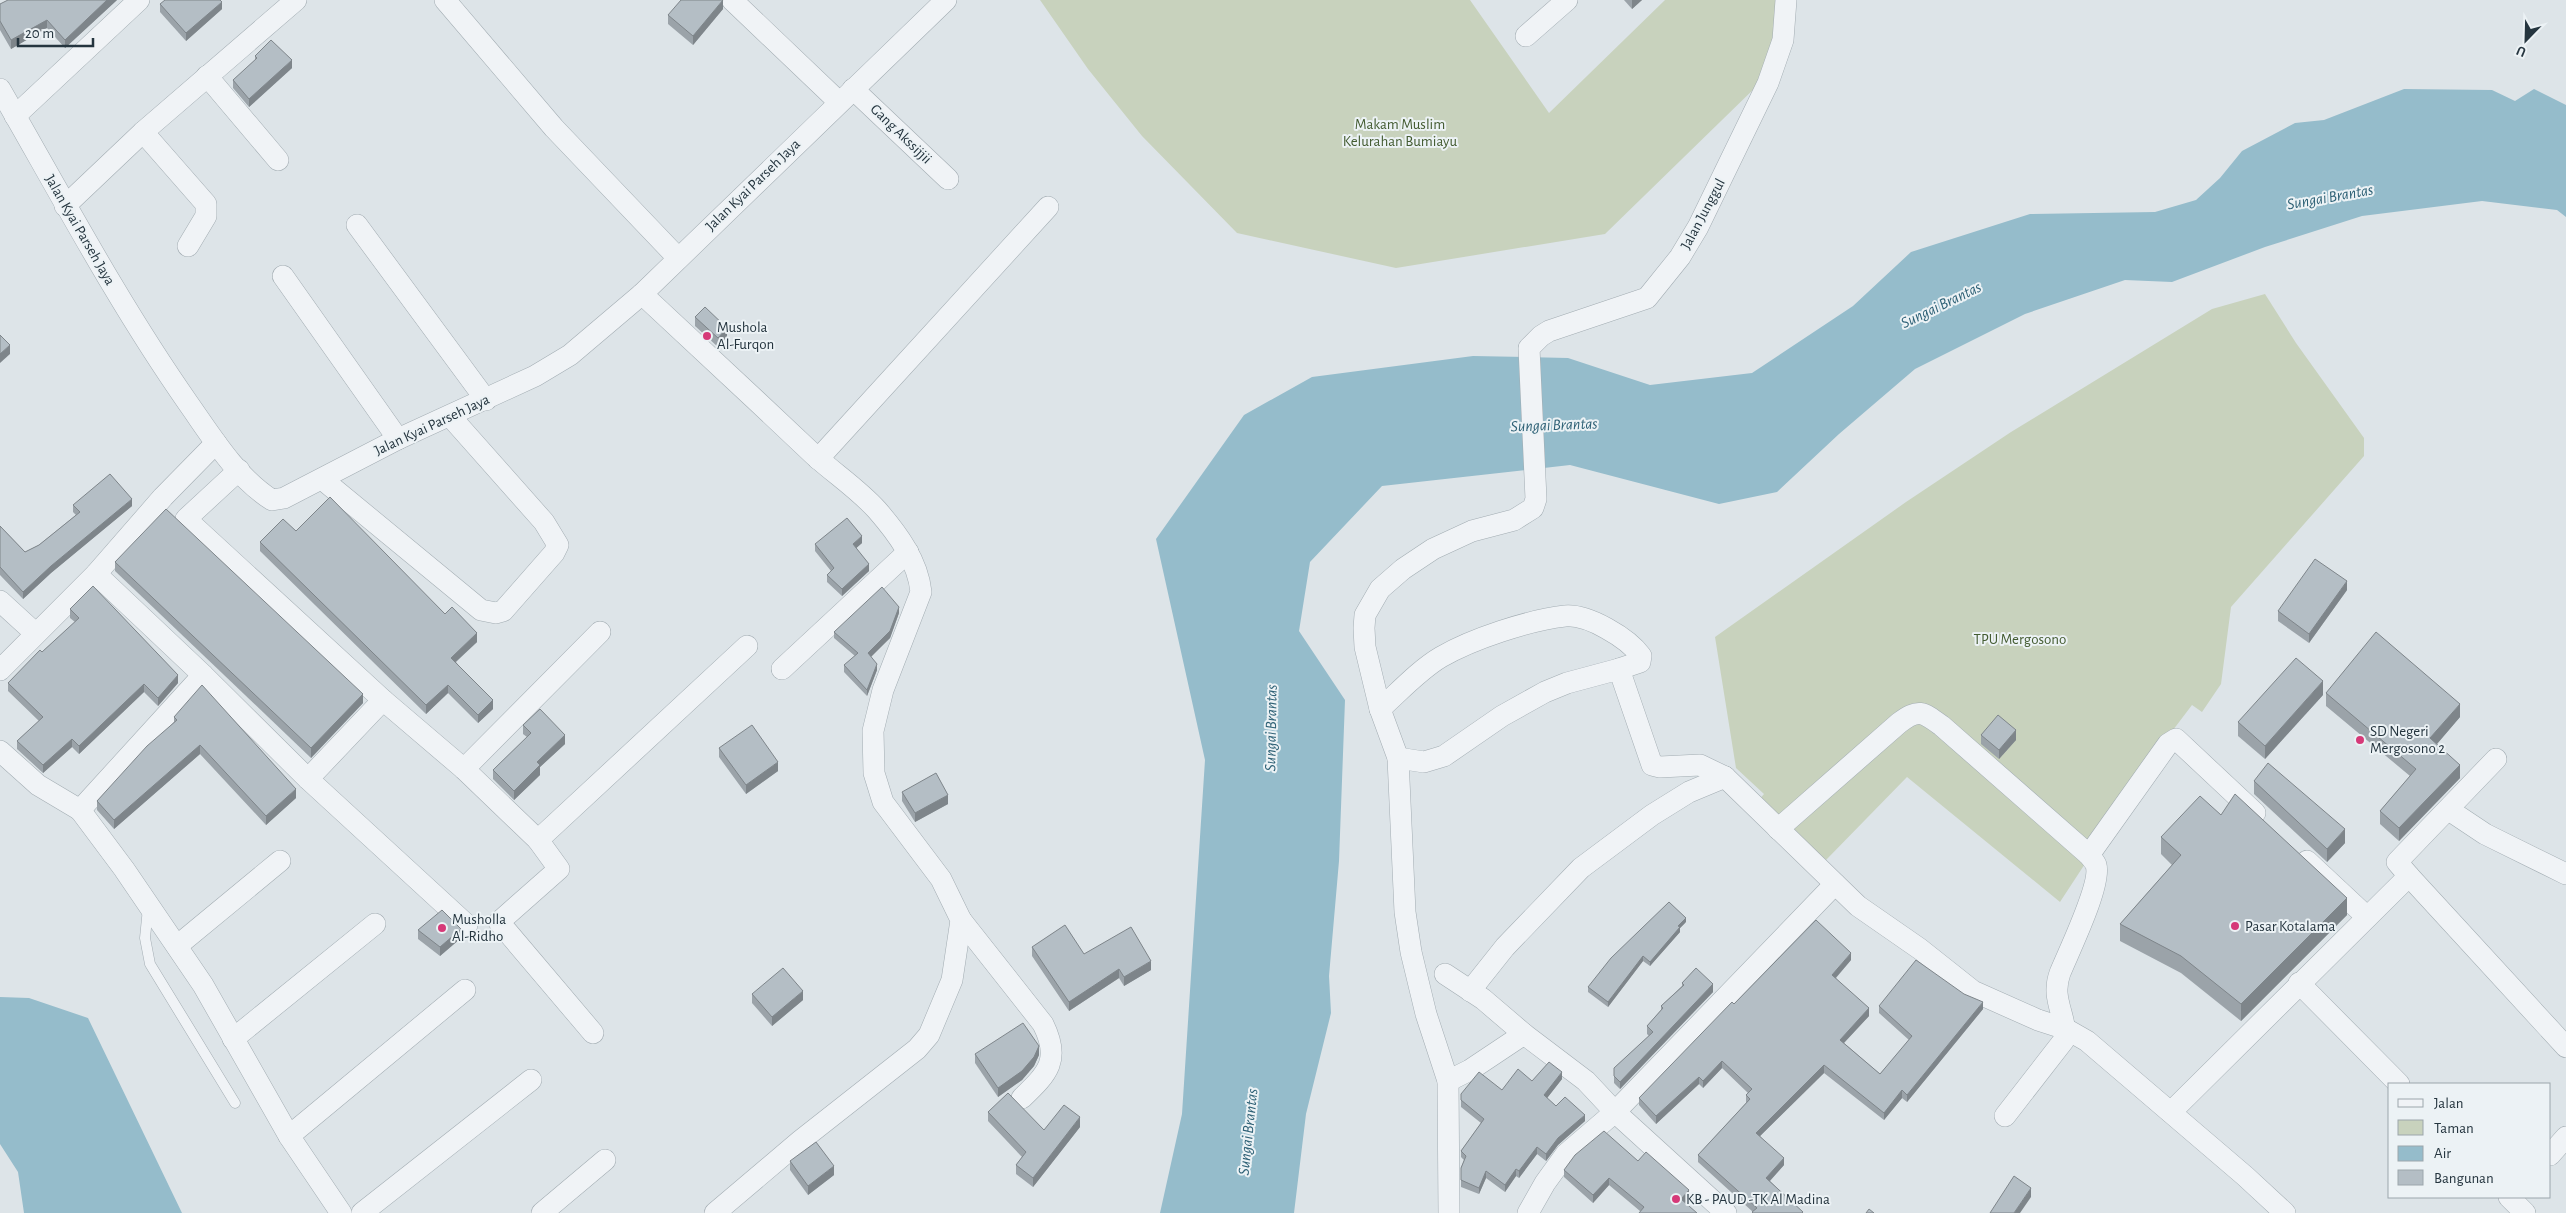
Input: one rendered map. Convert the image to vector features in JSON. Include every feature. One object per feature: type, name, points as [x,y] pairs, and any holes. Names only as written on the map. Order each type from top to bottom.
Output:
[{"type":"street","points":[[15,116],[139,0]]},
{"type":"street","points":[[65,206],[143,132],[296,0]]},
{"type":"street","points":[[445,0],[554,128],[678,258]]},
{"type":"street","name":"Gang Akssijjii","points":[[732,0],[948,179]]},
{"type":"street","name":"Jalan Kyai Parseh Jaya","points":[[0,89],[65,206],[142,335],[216,443],[257,489],[272,500],[284,498],[398,439],[486,400],[535,376],[570,355],[642,294],[946,0]]},
{"type":"street","points":[[1526,36],[1567,0]]},
{"type":"street","name":"Jalan Junggul","points":[[1380,709],[1365,647],[1364,628],[1366,615],[1380,590],[1403,569],[1433,548],[1472,531],[1524,515],[1533,508],[1536,499],[1529,348],[1541,336],[1549,332],[1647,298],[1680,257],[1702,219],[1768,83],[1783,40],[1786,0]]},
{"type":"street","points":[[207,76],[278,160]]},
{"type":"street","points":[[143,132],[206,204],[206,216],[188,246]]},
{"type":"street","points":[[818,459],[1048,207]]},
{"type":"street","points":[[357,226],[486,400]]},
{"type":"street","points":[[283,276],[398,439]]},
{"type":"street","points":[[642,294],[818,459],[860,492],[889,524],[908,552],[919,576],[921,592],[883,690],[873,731],[874,774],[883,802],[941,879],[961,920],[1043,1024],[1051,1040],[1052,1053],[1046,1074],[1022,1098]]},
{"type":"street","points":[[322,479],[481,610],[496,614],[503,611],[554,553],[558,545],[544,522],[450,416]]},
{"type":"street","points":[[0,670],[96,574],[162,496],[216,443]]},
{"type":"street","points":[[186,519],[239,470]]},
{"type":"street","points":[[162,496],[382,700],[464,769],[538,840],[559,869],[499,922],[593,1033]]},
{"type":"street","points":[[782,669],[908,552]]},
{"type":"street","points":[[96,574],[204,675],[308,779],[467,925]]},
{"type":"street","points":[[0,601],[35,633]]},
{"type":"street","points":[[1398,758],[1424,762],[1444,756],[1502,716],[1545,692],[1567,683],[1640,662],[1641,656],[1636,649],[1611,631],[1585,620],[1566,616],[1505,630],[1441,657],[1380,709],[1398,758],[1405,912],[1410,944],[1426,1014],[1448,1081],[1450,1213]]},
{"type":"street","points":[[464,769],[600,632]]},
{"type":"street","points":[[538,840],[747,646]]},
{"type":"street","points":[[1619,668],[1652,764],[1660,767],[1700,765],[1725,777],[1858,906],[1920,949],[1973,991],[2038,1020],[2066,1029],[2108,1056],[2284,1213]]},
{"type":"street","points":[[80,810],[204,675]]},
{"type":"street","points":[[308,779],[382,700]]},
{"type":"street","points":[[1778,829],[1899,723],[1912,713],[1919,712],[1942,726],[2089,856],[2096,865],[2096,875],[2085,913],[2059,975],[2055,995],[2066,1029],[2064,1040],[2005,1116]]},
{"type":"street","points":[[2089,856],[2168,744],[2176,740],[2272,829]]},
{"type":"street","points":[[0,751],[38,786],[80,810],[102,838],[203,985],[289,1136],[341,1213]]},
{"type":"street","points":[[2496,759],[2397,862],[2566,1047]]},
{"type":"street","points":[[1470,991],[1511,940],[1581,868],[1688,792],[1725,777]]},
{"type":"street","points":[[2449,810],[2485,834],[2566,874]]},
{"type":"street","points":[[2294,849],[2367,917]]},
{"type":"street","points":[[177,946],[280,861]]},
{"type":"street","points":[[2171,1112],[2409,876]]},
{"type":"street","points":[[1528,1213],[1545,1183],[1566,1154],[1615,1112],[1835,884]]},
{"type":"street","points":[[714,1213],[785,1153],[917,1050],[930,1036],[952,980],[961,920]]},
{"type":"street","points":[[233,1039],[375,924]]},
{"type":"street","points":[[1445,974],[1470,991],[1586,1082],[1615,1112],[1721,1211]]},
{"type":"street","points":[[2299,983],[2398,1083]]},
{"type":"street","points":[[289,1136],[465,990]]},
{"type":"street","points":[[1448,1081],[1470,1070],[1524,1034]]},
{"type":"street","points":[[362,1213],[531,1080]]},
{"type":"street","points":[[2551,1154],[2566,1138]]},
{"type":"street","points":[[542,1213],[605,1160]]},
{"type":"street","points":[[2508,1201],[2525,1213]]},
{"type":"lane","points":[[148,904],[145,938],[150,964],[234,1103]]},
{"type":"green space","name":"Makam Muslim Kelurahan Bumiayu","points":[[1040,0],[1470,0],[1549,113],[1665,0],[1779,0],[1779,20],[1759,84],[1605,234],[1396,268],[1237,233],[1142,136],[1088,69]]},
{"type":"green space","name":"TPU Mergosono","points":[[2265,294],[2296,343],[2364,438],[2364,456],[2231,607],[2221,684],[2202,712],[2192,705],[2170,734],[2060,902],[1907,777],[1826,860],[1757,802],[1764,794],[1736,768],[1715,637],[1906,502],[2011,432],[2212,309]]},
{"type":"water","name":"Sungai Brantas","points":[[2404,89],[2492,90],[2515,101],[2534,89],[2566,105],[2566,217],[2557,210],[2482,201],[2362,216],[2265,247],[2172,282],[2125,280],[2025,314],[1915,369],[1839,434],[1777,492],[1719,504],[1570,465],[1382,486],[1310,562],[1299,631],[1345,700],[1339,861],[1329,976],[1331,1013],[1306,1114],[1294,1213],[1160,1213],[1182,1114],[1205,760],[1156,539],[1244,415],[1312,377],[1473,356],[1568,358],[1650,385],[1752,373],[1853,306],[1911,252],[2030,214],[2155,212],[2196,200],[2220,178],[2242,151],[2295,123],[2324,120]]},
{"type":"water","points":[[0,997],[29,998],[88,1018],[182,1213],[24,1213],[18,1172],[0,1144]]},
{"type":"building","points":[[8,0],[107,0],[65,40],[47,20],[11,40],[0,21],[0,4]]},
{"type":"building","points":[[165,0],[220,0],[222,2],[186,33],[160,4]]},
{"type":"building","points":[[681,0],[723,0],[693,36],[668,15]]},
{"type":"building","points":[[271,40],[292,60],[249,99],[233,80],[257,58],[255,56]]},
{"type":"building","points":[[705,307],[727,328],[718,338],[695,317]]},
{"type":"building","points":[[0,335],[10,345],[0,354]]},
{"type":"building","points":[[110,474],[132,499],[51,566],[23,592],[0,567],[0,526],[25,552],[39,545],[80,512],[73,505]]},
{"type":"building","points":[[330,497],[445,614],[452,607],[477,633],[451,658],[493,700],[478,715],[448,685],[426,705],[260,542],[283,519],[296,531]]},
{"type":"building","points":[[166,509],[363,694],[311,748],[115,562]]},
{"type":"building","points":[[847,518],[862,536],[853,544],[869,564],[842,589],[827,575],[834,568],[815,544]]},
{"type":"building","points":[[2315,559],[2347,581],[2309,634],[2278,611]]},
{"type":"building","points":[[93,586],[178,675],[158,698],[144,684],[79,746],[72,739],[43,765],[17,741],[43,717],[8,683],[40,650],[42,652],[79,618],[70,609]]},
{"type":"building","points":[[882,587],[899,607],[890,631],[868,653],[877,664],[867,690],[844,665],[858,653],[834,632]]},
{"type":"building","points":[[2376,632],[2460,704],[2430,738],[2460,765],[2399,828],[2380,811],[2416,769],[2326,693]]},
{"type":"building","points":[[2296,658],[2323,681],[2265,746],[2238,722]]},
{"type":"building","points":[[202,685],[296,789],[266,816],[200,745],[114,820],[97,801],[147,746],[177,720],[174,717]]},
{"type":"building","points":[[540,709],[565,735],[537,762],[540,765],[514,791],[493,770],[531,733],[523,725]]},
{"type":"building","points":[[1998,715],[2016,730],[1999,750],[1981,735]]},
{"type":"building","points":[[752,725],[778,762],[746,785],[719,748]]},
{"type":"building","points":[[2268,763],[2345,829],[2327,849],[2254,781]]},
{"type":"building","points":[[936,773],[948,795],[915,813],[902,792]]},
{"type":"building","name":"Pasar Kotalama","points":[[2235,794],[2347,898],[2241,1004],[2181,956],[2120,924],[2181,855],[2161,837],[2200,796],[2221,815]]},
{"type":"building","points":[[1669,902],[1686,918],[1650,962],[1643,956],[1608,1002],[1588,987],[1611,958]]},
{"type":"building","points":[[442,910],[461,929],[440,947],[418,930]]},
{"type":"building","points":[[1816,920],[1851,953],[1832,975],[1869,1008],[1840,1040],[1880,1074],[1912,1036],[1879,1006],[1916,960],[1964,994],[1983,1002],[1907,1095],[1902,1090],[1884,1113],[1824,1065],[1756,1133],[1784,1158],[1766,1178],[1803,1212],[1753,1213],[1757,1208],[1698,1155],[1750,1099],[1746,1095],[1752,1089],[1722,1061],[1703,1081],[1699,1077],[1656,1116],[1639,1098],[1732,1002],[1734,1004]]},
{"type":"building","points":[[1065,925],[1084,954],[1131,927],[1151,961],[1124,977],[1119,969],[1069,1002],[1032,947]]},
{"type":"building","points":[[783,968],[803,991],[772,1017],[752,994]]},
{"type":"building","points":[[1696,968],[1713,984],[1620,1082],[1614,1076],[1614,1068],[1653,1032],[1647,1026],[1663,1008],[1661,1006],[1684,985],[1682,983]]},
{"type":"building","points":[[1023,1023],[1039,1046],[1034,1057],[1022,1071],[998,1088],[975,1054]]},
{"type":"building","points":[[1549,1062],[1562,1072],[1544,1095],[1556,1106],[1565,1097],[1585,1115],[1558,1138],[1546,1154],[1537,1147],[1519,1171],[1516,1169],[1505,1185],[1486,1171],[1479,1188],[1461,1180],[1461,1168],[1466,1156],[1461,1151],[1484,1119],[1461,1100],[1461,1094],[1479,1072],[1502,1090],[1518,1069],[1532,1081]]},
{"type":"building","points":[[1008,1093],[1044,1130],[1064,1105],[1080,1117],[1033,1178],[1016,1165],[1026,1152],[988,1112]]},
{"type":"building","points":[[1604,1131],[1638,1161],[1646,1152],[1689,1190],[1681,1199],[1697,1213],[1639,1213],[1644,1207],[1609,1178],[1593,1195],[1564,1170],[1575,1155]]},
{"type":"building","points":[[816,1142],[834,1166],[808,1186],[790,1161]]},
{"type":"building","points":[[2014,1176],[2031,1188],[2014,1213],[1990,1213]]},
{"type":"building","points":[[1869,1209],[1874,1213],[1866,1213]]},
{"type":"place","name":"Mushola Al-Furqon","points":[[707,336]]},
{"type":"place","name":"SD Negeri Mergosono 2","points":[[2360,740]]},
{"type":"place","name":"Pasar Kotalama","points":[[2235,926]]},
{"type":"place","name":"Musholla Al-Ridho","points":[[442,928]]},
{"type":"place","name":"KB - PAUD -TK Al Madina","points":[[1676,1199]]}]
